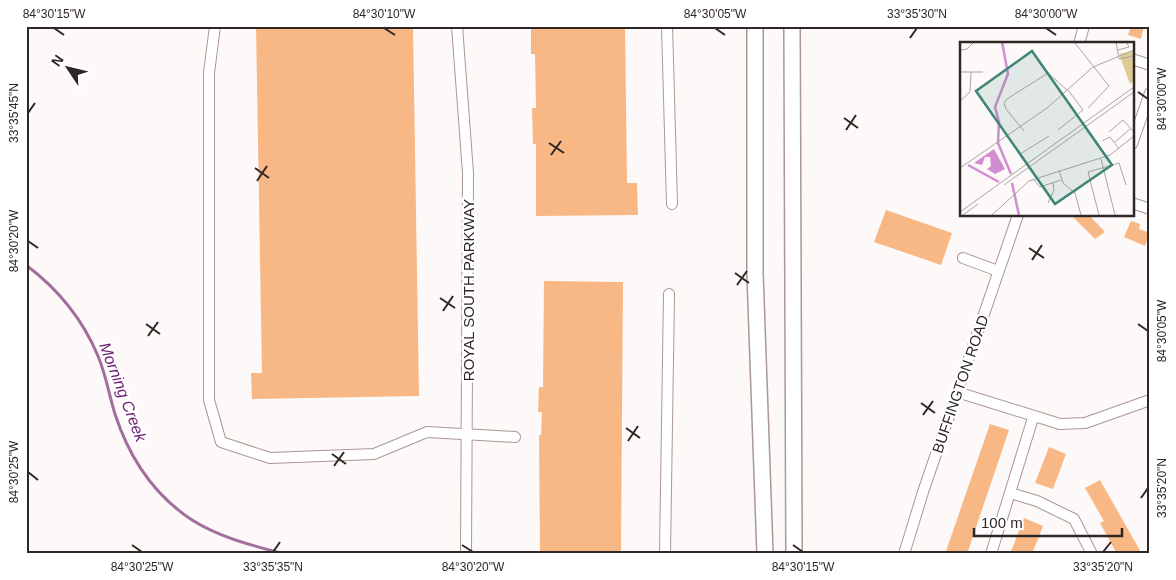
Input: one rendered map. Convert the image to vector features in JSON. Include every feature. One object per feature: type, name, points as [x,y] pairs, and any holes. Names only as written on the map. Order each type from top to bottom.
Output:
[{"type":"highway","points":[[755,26],[755,273],[765,554]]},
{"type":"highway","points":[[792,26],[794,554]]},
{"type":"street","points":[[215,26],[209,72],[208,400],[221,442],[270,458],[364,455],[387,450],[427,432],[515,437]]},
{"type":"street","name":"ROYAL SOUTH PARKWAY","points":[[457,26],[468,173],[466,554]]},
{"type":"street","points":[[667,26],[672,204]]},
{"type":"street","points":[[1081,42],[1084,26]]},
{"type":"street","points":[[1134,60],[1150,65]]},
{"type":"street","points":[[1134,138],[1150,93]]},
{"type":"street","points":[[1134,204],[1150,209]]},
{"type":"street","name":"BUFFINGTON ROAD","points":[[904,554],[1018,216]]},
{"type":"street","points":[[963,258],[998,271]]},
{"type":"street","points":[[665,554],[669,294]]},
{"type":"street","points":[[957,392],[1034,418],[1060,424],[1085,423],[1150,400]]},
{"type":"street","points":[[991,554],[1034,418]]},
{"type":"street","points":[[1010,493],[1037,501],[1074,519],[1092,554]]},
{"type":"building","points":[[256,26],[413,26],[419,396],[252,399],[251,373],[262,373]]},
{"type":"building","points":[[531,26],[625,26],[627,183],[637,183],[638,215],[536,216],[536,144],[533,144],[532,108],[536,108],[535,54],[531,54]]},
{"type":"building","points":[[1131,26],[1144,26],[1141,39],[1128,35]]},
{"type":"building","points":[[886,210],[952,233],[941,265],[874,242]]},
{"type":"building","points":[[1072,216],[1090,216],[1105,232],[1095,239]]},
{"type":"building","points":[[1131,221],[1140,224],[1139,229],[1150,233],[1145,246],[1124,237]]},
{"type":"building","points":[[544,281],[623,282],[621,554],[540,554],[539,435],[541,435],[542,412],[538,412],[539,387],[543,387]]},
{"type":"building","points":[[990,424],[1009,430],[967,554],[945,554]]},
{"type":"building","points":[[1049,447],[1066,454],[1053,489],[1035,483]]},
{"type":"building","points":[[1100,480],[1142,554],[1117,554],[1100,523],[1104,521],[1085,488]]},
{"type":"building","points":[[1024,518],[1043,526],[1032,554],[1010,554]]},
{"type":"waterway","name":"Morning Creek","points":[[26,265],[59,295],[85,330],[101,363],[121,430],[135,460],[155,487],[178,510],[214,532],[284,554]]}]
